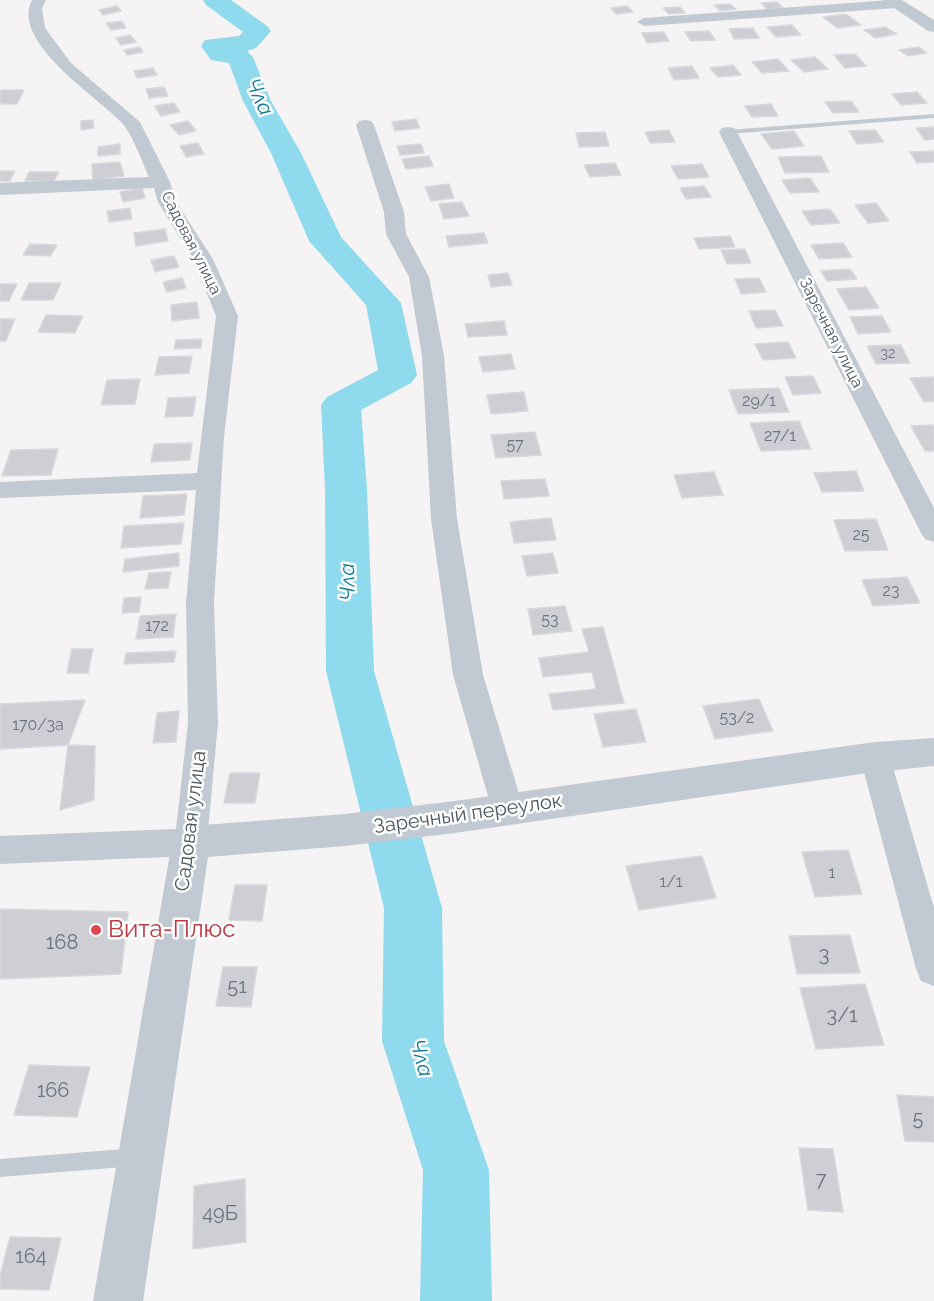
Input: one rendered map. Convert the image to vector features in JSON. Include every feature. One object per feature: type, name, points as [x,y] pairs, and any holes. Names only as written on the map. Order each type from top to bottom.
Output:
[{"type":"street","name":"Садовая улица","points":[[39,0],[35,8],[38,28],[65,66],[131,122],[161,182],[167,202],[203,259],[227,316],[209,481],[200,603],[203,723],[191,842],[118,1301]]},
{"type":"street","points":[[644,22],[893,2],[934,27]]},
{"type":"street","points":[[365,125],[394,212],[396,234],[419,277],[433,356],[444,519],[468,675],[507,810]]},
{"type":"street","name":"Заречная улица","points":[[728,132],[934,534]]},
{"type":"street","name":"Садовая улица","points":[[0,189],[161,182]]},
{"type":"street","points":[[0,490],[209,481]]},
{"type":"street","name":"Заречный переулок","points":[[0,850],[191,842],[345,830],[507,810],[875,757],[934,752]]},
{"type":"street","points":[[875,757],[934,969]]},
{"type":"lane","points":[[728,132],[934,116]]},
{"type":"lane","points":[[0,1168],[141,1157]]},
{"type":"building","points":[[777,2],[783,8],[767,9],[761,3]]},
{"type":"building","points":[[730,4],[736,9],[720,11],[714,5]]},
{"type":"building","points":[[117,6],[121,11],[103,15],[99,10]]},
{"type":"building","points":[[627,6],[633,12],[616,14],[611,8]]},
{"type":"building","points":[[680,7],[685,13],[669,14],[663,8]]},
{"type":"building","points":[[846,14],[861,25],[837,28],[823,17]]},
{"type":"building","points":[[122,21],[126,28],[111,30],[106,23]]},
{"type":"building","points":[[792,25],[801,35],[776,37],[767,27]]},
{"type":"building","points":[[885,27],[897,34],[875,38],[864,30]]},
{"type":"building","points":[[753,28],[759,38],[734,39],[729,29]]},
{"type":"building","points":[[709,31],[715,40],[691,41],[685,32]]},
{"type":"building","points":[[664,32],[669,41],[647,43],[642,33]]},
{"type":"building","points":[[130,35],[136,42],[121,45],[116,38]]},
{"type":"building","points":[[140,47],[143,52],[127,55],[124,50]]},
{"type":"building","points":[[919,47],[927,53],[908,56],[899,50]]},
{"type":"building","points":[[855,54],[866,66],[845,68],[834,55]]},
{"type":"building","points":[[815,57],[828,69],[804,72],[791,60]]},
{"type":"building","points":[[778,59],[789,71],[762,73],[752,62]]},
{"type":"building","points":[[733,65],[741,75],[718,77],[710,68]]},
{"type":"building","points":[[692,66],[699,78],[674,80],[668,68]]},
{"type":"building","points":[[153,68],[157,75],[137,78],[134,71]]},
{"type":"building","points":[[164,87],[168,96],[149,98],[146,89]]},
{"type":"building","points":[[0,90],[24,90],[17,104],[0,104]]},
{"type":"building","points":[[917,92],[927,103],[901,105],[892,94]]},
{"type":"building","points":[[851,101],[859,112],[833,113],[825,102]]},
{"type":"building","points":[[174,103],[180,112],[161,116],[155,106]]},
{"type":"building","points":[[771,104],[778,116],[752,117],[745,106]]},
{"type":"building","points":[[416,119],[420,128],[395,131],[392,122]]},
{"type":"building","points":[[93,120],[94,128],[81,130],[81,121]]},
{"type":"building","points":[[188,121],[196,131],[179,135],[170,125]]},
{"type":"building","points":[[934,127],[934,139],[925,140],[916,128]]},
{"type":"building","points":[[669,130],[675,142],[650,143],[645,132]]},
{"type":"building","points":[[875,130],[884,142],[857,144],[849,131]]},
{"type":"building","points":[[794,131],[804,146],[772,149],[761,134]]},
{"type":"building","points":[[605,132],[609,146],[579,147],[576,133]]},
{"type":"building","points":[[198,143],[204,154],[186,157],[180,146]]},
{"type":"building","points":[[120,144],[120,154],[98,156],[98,147]]},
{"type":"building","points":[[421,144],[424,153],[400,155],[397,146]]},
{"type":"building","points":[[934,151],[934,162],[917,163],[910,152]]},
{"type":"building","points":[[429,156],[433,166],[406,169],[402,159]]},
{"type":"building","points":[[821,156],[829,172],[785,173],[778,157]]},
{"type":"building","points":[[120,162],[124,176],[93,180],[92,164]]},
{"type":"building","points":[[615,163],[621,175],[590,177],[584,165]]},
{"type":"building","points":[[702,164],[709,177],[678,179],[671,166]]},
{"type":"building","points":[[0,171],[15,171],[10,181],[0,181]]},
{"type":"building","points":[[29,172],[59,172],[54,181],[25,181]]},
{"type":"building","points":[[810,178],[819,192],[790,193],[782,180]]},
{"type":"building","points":[[449,184],[454,198],[431,201],[425,187]]},
{"type":"building","points":[[704,186],[711,197],[686,199],[680,188]]},
{"type":"building","points":[[142,188],[145,198],[123,202],[120,192]]},
{"type":"building","points":[[462,202],[469,216],[444,219],[439,204]]},
{"type":"building","points":[[876,203],[889,221],[868,223],[855,205]]},
{"type":"building","points":[[130,208],[132,219],[109,222],[107,211]]},
{"type":"building","points":[[830,209],[840,223],[811,225],[802,211]]},
{"type":"building","points":[[165,229],[168,241],[136,246],[134,233]]},
{"type":"building","points":[[484,233],[488,243],[449,247],[446,236]]},
{"type":"building","points":[[730,236],[735,247],[699,249],[694,238]]},
{"type":"building","points":[[843,243],[852,257],[819,259],[811,245]]},
{"type":"building","points":[[30,244],[57,245],[50,256],[23,255]]},
{"type":"building","points":[[745,249],[751,263],[727,264],[721,250]]},
{"type":"building","points":[[174,256],[179,267],[155,272],[151,260]]},
{"type":"building","points":[[850,269],[857,279],[827,281],[821,271]]},
{"type":"building","points":[[508,273],[512,285],[491,287],[488,275]]},
{"type":"building","points":[[182,278],[186,288],[167,292],[163,282]]},
{"type":"building","points":[[759,278],[766,292],[741,294],[735,279]]},
{"type":"building","points":[[29,283],[61,283],[53,300],[21,300]]},
{"type":"building","points":[[0,284],[17,284],[9,301],[0,301]]},
{"type":"building","points":[[866,287],[879,308],[849,310],[837,289]]},
{"type":"building","points":[[197,302],[199,318],[172,321],[171,305]]},
{"type":"building","points":[[775,310],[783,326],[756,328],[749,311]]},
{"type":"building","points":[[46,315],[83,316],[75,333],[38,332]]},
{"type":"building","points":[[882,316],[891,332],[858,334],[850,317]]},
{"type":"building","points":[[0,319],[15,319],[6,341],[0,341]]},
{"type":"building","points":[[504,321],[507,335],[468,337],[465,324]]},
{"type":"building","points":[[202,339],[201,348],[174,349],[176,340]]},
{"type":"building","points":[[788,342],[796,358],[763,360],[755,344]]},
{"type":"building","points":[[901,345],[910,363],[876,364],[867,346]]},
{"type":"building","points":[[511,354],[515,369],[483,372],[479,357]]},
{"type":"building","points":[[192,356],[189,373],[155,375],[159,357]]},
{"type":"building","points":[[813,376],[821,393],[793,395],[785,377]]},
{"type":"building","points":[[934,377],[934,401],[924,402],[910,378]]},
{"type":"building","points":[[140,379],[135,404],[101,405],[107,380]]},
{"type":"building","points":[[779,388],[789,412],[738,414],[729,390]]},
{"type":"building","points":[[524,392],[528,411],[491,414],[487,395]]},
{"type":"building","points":[[196,397],[193,416],[165,417],[168,398]]},
{"type":"building","points":[[799,421],[811,449],[761,451],[750,423]]},
{"type":"building","points":[[934,425],[934,451],[925,451],[911,426]]},
{"type":"building","points":[[535,432],[541,455],[496,458],[491,435]]},
{"type":"building","points":[[192,443],[190,460],[151,462],[154,444]]},
{"type":"building","points":[[58,449],[51,475],[2,476],[11,450]]},
{"type":"building","points":[[856,471],[864,491],[822,492],[814,473]]},
{"type":"building","points":[[714,472],[723,495],[682,498],[674,475]]},
{"type":"building","points":[[545,479],[549,496],[504,499],[501,481]]},
{"type":"building","points":[[187,494],[184,515],[140,518],[143,496]]},
{"type":"building","points":[[551,518],[556,540],[514,543],[510,522]]},
{"type":"building","points":[[876,519],[888,550],[845,551],[834,520]]},
{"type":"building","points":[[184,523],[181,544],[121,548],[124,526]]},
{"type":"building","points":[[179,553],[179,566],[123,572],[125,559]]},
{"type":"building","points":[[553,553],[558,573],[527,576],[522,556]]},
{"type":"building","points":[[171,572],[168,588],[145,589],[149,573]]},
{"type":"building","points":[[907,577],[920,603],[873,606],[862,580]]},
{"type":"building","points":[[141,597],[139,612],[122,613],[124,598]]},
{"type":"building","points":[[565,606],[572,631],[533,635],[528,609]]},
{"type":"building","points":[[176,614],[173,637],[136,639],[140,616]]},
{"type":"building","points":[[603,627],[624,703],[553,710],[549,694],[596,689],[592,672],[543,677],[539,658],[589,652],[582,629]]},
{"type":"building","points":[[72,649],[93,649],[88,673],[67,673]]},
{"type":"building","points":[[176,651],[174,662],[124,664],[126,653]]},
{"type":"building","points":[[759,699],[773,731],[715,739],[703,706]]},
{"type":"building","points":[[85,700],[68,745],[0,749],[0,704]]},
{"type":"building","points":[[636,709],[646,742],[603,747],[594,714]]},
{"type":"building","points":[[179,711],[176,742],[153,743],[157,713]]},
{"type":"building","points":[[68,745],[95,746],[94,800],[60,810]]},
{"type":"building","points":[[230,773],[260,773],[255,803],[224,803]]},
{"type":"building","points":[[848,850],[862,894],[815,897],[802,852]]},
{"type":"building","points":[[702,856],[716,898],[639,910],[626,866]]},
{"type":"building","points":[[235,885],[267,885],[262,921],[229,920]]},
{"type":"building","points":[[0,909],[128,912],[121,974],[0,979]]},
{"type":"building","points":[[850,935],[860,973],[797,974],[789,936]]},
{"type":"building","points":[[223,967],[257,967],[251,1007],[216,1006]]},
{"type":"building","points":[[865,984],[884,1045],[816,1049],[800,988]]},
{"type":"building","points":[[29,1065],[90,1067],[77,1117],[14,1115]]},
{"type":"building","points":[[897,1095],[934,1097],[934,1142],[905,1141]]},
{"type":"building","points":[[799,1148],[833,1149],[843,1212],[808,1210]]},
{"type":"building","points":[[245,1179],[246,1242],[193,1249],[194,1186]]},
{"type":"building","points":[[10,1237],[61,1238],[49,1290],[0,1289],[0,1276]]},
{"type":"waterway","name":"Чла","points":[[215,0],[258,31],[247,43],[214,46],[220,54],[240,57],[257,101],[286,153],[326,241],[383,303],[398,375],[341,405],[346,489],[350,671],[413,908],[413,1041],[456,1170],[456,1301]]},
{"type":"place","name":"Вита-Плюс","points":[[96,930]]}]
